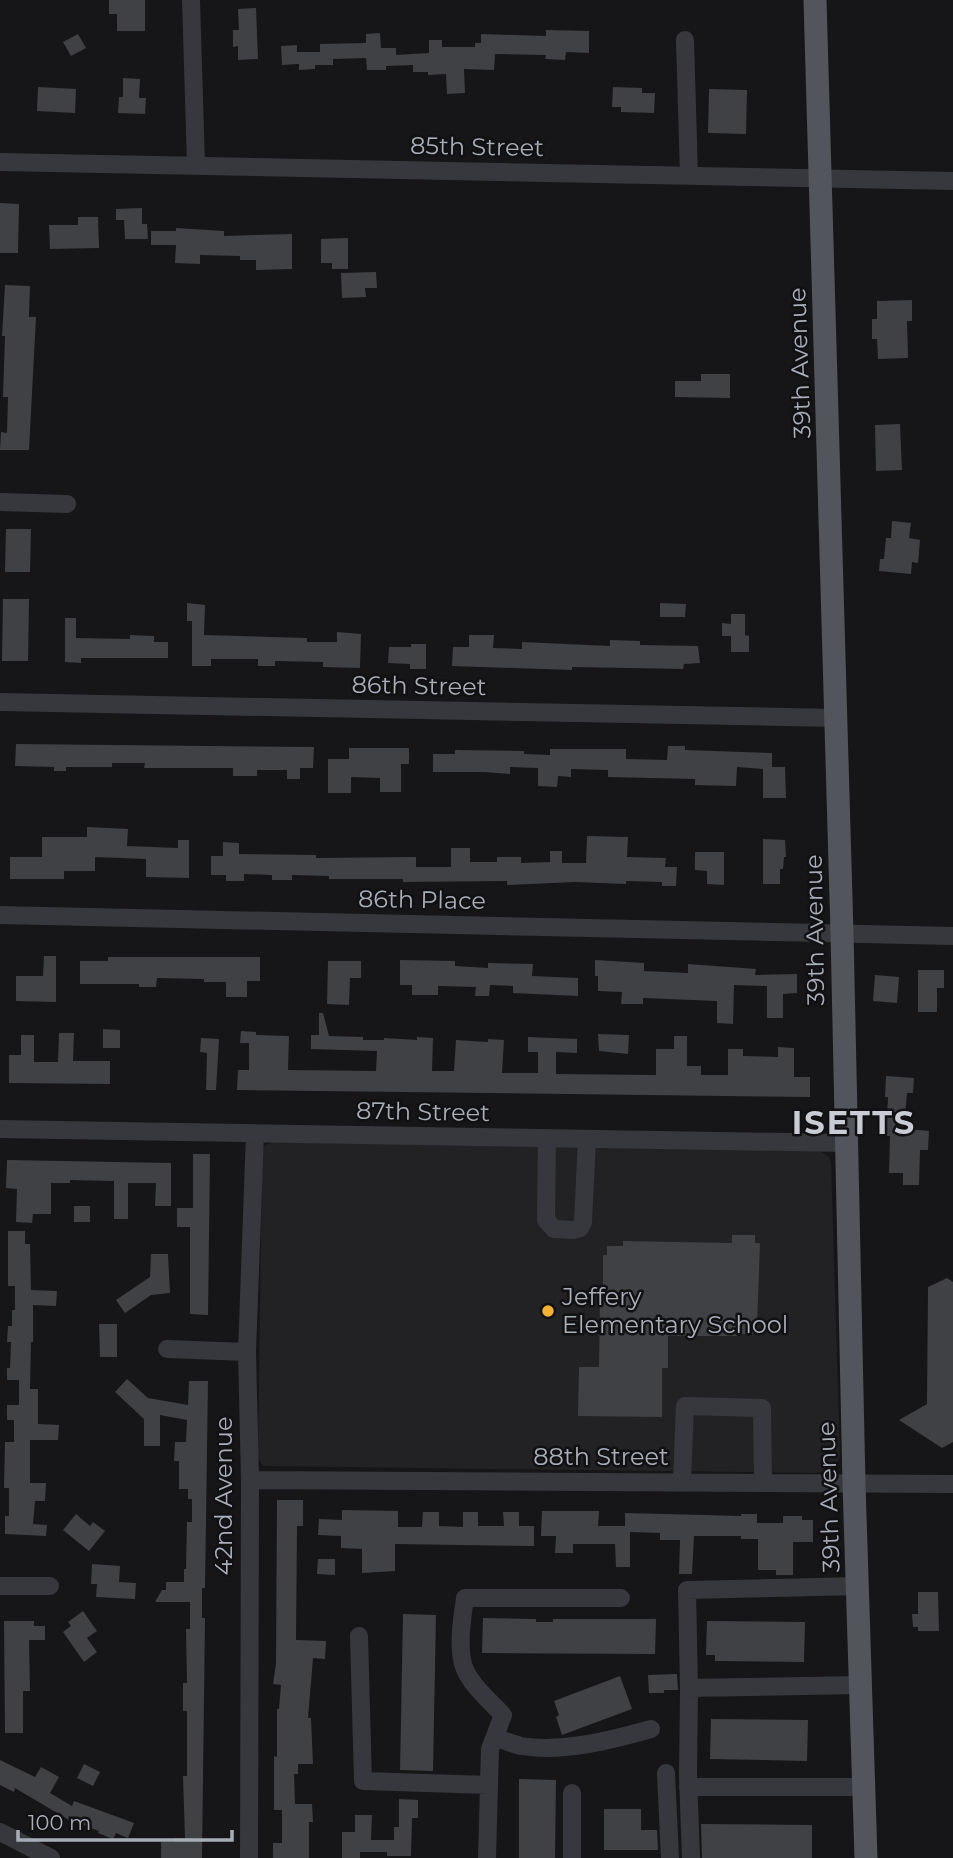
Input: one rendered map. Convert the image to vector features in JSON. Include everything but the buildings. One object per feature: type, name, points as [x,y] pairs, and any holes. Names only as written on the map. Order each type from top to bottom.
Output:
[{"type":"main road","name":"39th Avenue","points":[[815,0],[866,1858]]},
{"type":"street","points":[[191,0],[196,165]]},
{"type":"street","points":[[685,40],[690,176]]},
{"type":"street","name":"85th Street","points":[[0,162],[953,181]]},
{"type":"street","points":[[0,502],[67,504]]},
{"type":"street","name":"86th Street","points":[[0,702],[836,718]]},
{"type":"street","name":"86th Place","points":[[0,915],[953,936]]},
{"type":"street","name":"87th Street","points":[[0,1129],[846,1143]]},
{"type":"street","name":"42nd Avenue","points":[[248,1858],[250,1480],[247,1352],[255,1133]]},
{"type":"street","points":[[547,1138],[546,1220],[554,1229],[574,1230],[580,1228],[583,1222],[587,1139]]},
{"type":"street","points":[[167,1349],[247,1352]]},
{"type":"street","points":[[682,1482],[685,1406],[762,1408],[763,1482]]},
{"type":"street","name":"88th Street","points":[[250,1480],[953,1485]]},
{"type":"street","points":[[0,1586],[50,1587]]},
{"type":"street","points":[[691,1858],[687,1590],[858,1586]]},
{"type":"street","points":[[487,1858],[490,1749],[503,1716],[473,1682],[463,1665],[462,1625],[465,1598],[621,1598]]},
{"type":"street","points":[[359,1636],[363,1781],[489,1785]]},
{"type":"street","points":[[689,1688],[861,1685]]},
{"type":"street","points":[[495,1737],[521,1746],[565,1747],[618,1739],[651,1729]]},
{"type":"street","points":[[666,1773],[670,1858]]},
{"type":"street","points":[[688,1787],[864,1787]]},
{"type":"street","points":[[572,1793],[572,1858]]},
{"type":"street","points":[[0,1832],[51,1858]]},
{"type":"shaded area","name":"Jeffery Elementary School","points":[[273,1142],[820,1151],[829,1157],[831,1163],[840,1455],[835,1469],[816,1473],[263,1466],[258,1458],[262,1152],[265,1145]]},
{"type":"place","name":"Jeffery Elementary School","points":[[548,1311]]},
{"type":"district","name":"ISETTS","points":[[854,1123]]}]
